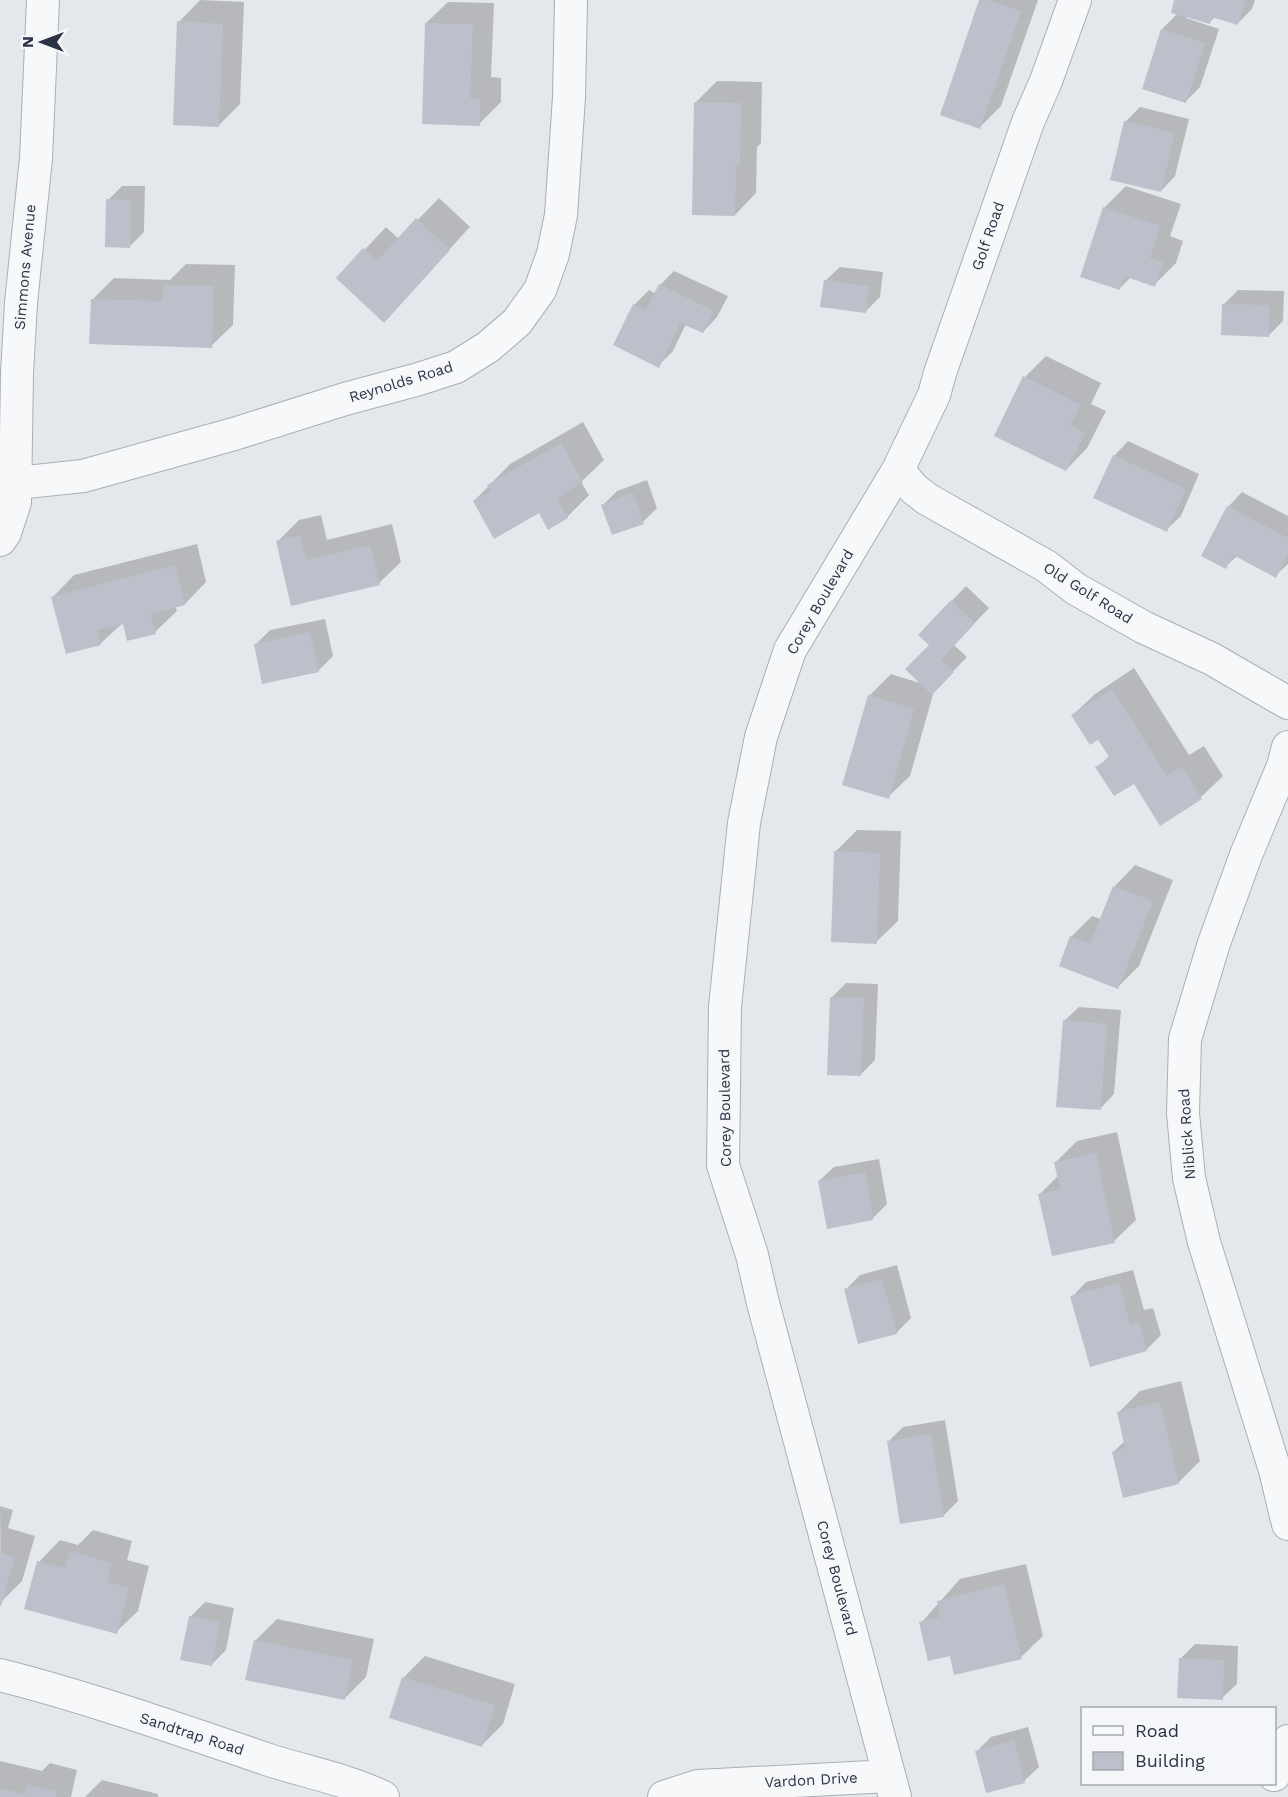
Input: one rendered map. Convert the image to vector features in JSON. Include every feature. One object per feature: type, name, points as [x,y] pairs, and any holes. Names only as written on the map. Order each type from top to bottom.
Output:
[{"type":"street","name":"Simmons Avenue","points":[[2,537],[15,502],[17,483],[17,373],[21,303],[36,158],[43,0]]},
{"type":"street","name":"Reynolds Road","points":[[17,483],[83,476],[234,434],[345,399],[420,380],[456,367],[488,347],[517,322],[540,290],[553,254],[561,215],[569,97],[571,0]]},
{"type":"street","name":"Golf Road","points":[[898,470],[934,395],[1028,122],[1046,81],[1075,0]]},
{"type":"street","name":"Old Golf Road","points":[[898,470],[914,489],[927,499],[1046,566],[1076,589],[1143,627],[1212,659],[1288,703]]},
{"type":"street","name":"Corey Boulevard","points":[[892,1786],[752,1255],[723,1165],[725,1007],[744,824],[761,736],[790,650],[898,470]]},
{"type":"street","name":"Niblick Road","points":[[1288,747],[1283,766],[1246,855],[1214,943],[1185,1039],[1183,1113],[1189,1178],[1204,1242],[1275,1470],[1288,1524]]},
{"type":"street","name":"Sandtrap Road","points":[[0,1675],[55,1689],[99,1705],[187,1731],[383,1797]]},
{"type":"street","points":[[1276,1772],[1288,1741]]},
{"type":"street","name":"Vardon Drive","points":[[664,1797],[698,1786],[892,1786]]},
{"type":"building","points":[[979,0],[989,0],[1021,11],[980,129],[940,115]]},
{"type":"building","points":[[1174,0],[1245,0],[1238,25],[1212,17],[1210,24],[1171,13]]},
{"type":"building","points":[[177,21],[223,24],[219,127],[173,125]]},
{"type":"building","points":[[425,23],[473,24],[470,98],[480,99],[480,126],[422,124]]},
{"type":"building","points":[[1161,29],[1205,43],[1186,103],[1142,89]]},
{"type":"building","points":[[694,102],[741,103],[740,166],[736,166],[735,216],[692,215]]},
{"type":"building","points":[[1124,121],[1175,133],[1161,192],[1110,180]]},
{"type":"building","points":[[106,199],[131,200],[130,248],[105,247]]},
{"type":"building","points":[[1103,207],[1160,226],[1150,258],[1163,262],[1155,287],[1124,276],[1120,290],[1080,277]]},
{"type":"building","points":[[416,218],[450,250],[384,323],[336,278],[363,248],[377,261]]},
{"type":"building","points":[[824,280],[869,286],[866,313],[820,307]]},
{"type":"building","points":[[659,284],[714,311],[703,333],[680,323],[659,368],[613,345],[633,304],[646,310]]},
{"type":"building","points":[[163,285],[214,286],[212,348],[89,344],[91,299],[163,301]]},
{"type":"building","points":[[1222,304],[1270,305],[1269,337],[1221,335]]},
{"type":"building","points":[[1023,376],[1081,405],[1070,425],[1085,433],[1066,471],[994,436]]},
{"type":"building","points":[[561,443],[583,482],[557,498],[568,518],[548,530],[539,513],[494,539],[473,501],[491,491],[487,485]]},
{"type":"building","points":[[1113,455],[1186,489],[1167,532],[1093,498]]},
{"type":"building","points":[[633,493],[644,524],[612,535],[601,505]]},
{"type":"building","points":[[1227,506],[1288,538],[1288,554],[1276,578],[1233,555],[1226,569],[1201,556]]},
{"type":"building","points":[[300,535],[306,560],[370,545],[380,585],[291,606],[276,541]]},
{"type":"building","points":[[175,565],[185,605],[151,614],[156,634],[127,641],[123,624],[97,630],[101,645],[66,654],[51,597]]},
{"type":"building","points":[[951,600],[975,623],[941,660],[954,672],[932,695],[905,669],[929,645],[918,635]]},
{"type":"building","points":[[310,632],[319,672],[262,684],[254,644]]},
{"type":"building","points":[[1112,689],[1167,776],[1182,767],[1202,799],[1160,826],[1134,784],[1114,796],[1095,767],[1110,758],[1098,740],[1090,745],[1071,715]]},
{"type":"building","points":[[868,695],[914,709],[889,799],[842,785]]},
{"type":"building","points":[[834,851],[880,853],[877,944],[831,942]]},
{"type":"building","points":[[1113,886],[1153,901],[1118,989],[1059,966],[1070,936],[1090,944]]},
{"type":"building","points":[[830,997],[864,998],[861,1076],[827,1075]]},
{"type":"building","points":[[1063,1020],[1107,1024],[1101,1110],[1056,1107]]},
{"type":"building","points":[[1096,1153],[1115,1243],[1052,1256],[1038,1194],[1060,1189],[1054,1162]]},
{"type":"building","points":[[865,1172],[873,1220],[827,1229],[818,1181]]},
{"type":"building","points":[[882,1279],[897,1334],[858,1344],[844,1289]]},
{"type":"building","points":[[1119,1283],[1130,1324],[1139,1321],[1147,1351],[1090,1367],[1070,1296]]},
{"type":"building","points":[[1160,1402],[1179,1484],[1123,1498],[1112,1452],[1125,1448],[1117,1412]]},
{"type":"building","points":[[931,1434],[944,1517],[900,1524],[887,1441]]},
{"type":"building","points":[[70,1551],[112,1563],[107,1582],[129,1588],[117,1634],[24,1609],[37,1561],[65,1568]]},
{"type":"building","points":[[0,1553],[15,1557],[1,1606],[0,1606]]},
{"type":"building","points":[[1004,1584],[1022,1659],[954,1675],[950,1656],[928,1661],[919,1622],[940,1617],[937,1601]]},
{"type":"building","points":[[189,1616],[220,1622],[212,1666],[180,1660]]},
{"type":"building","points":[[254,1640],[353,1660],[345,1700],[245,1680]]},
{"type":"building","points":[[1179,1658],[1224,1660],[1223,1700],[1177,1698]]},
{"type":"building","points":[[402,1677],[495,1705],[482,1747],[389,1718]]},
{"type":"building","points":[[1014,1740],[1025,1783],[986,1793],[975,1751]]},
{"type":"building","points":[[27,1784],[57,1792],[56,1797],[0,1797],[0,1788],[24,1794]]}]
